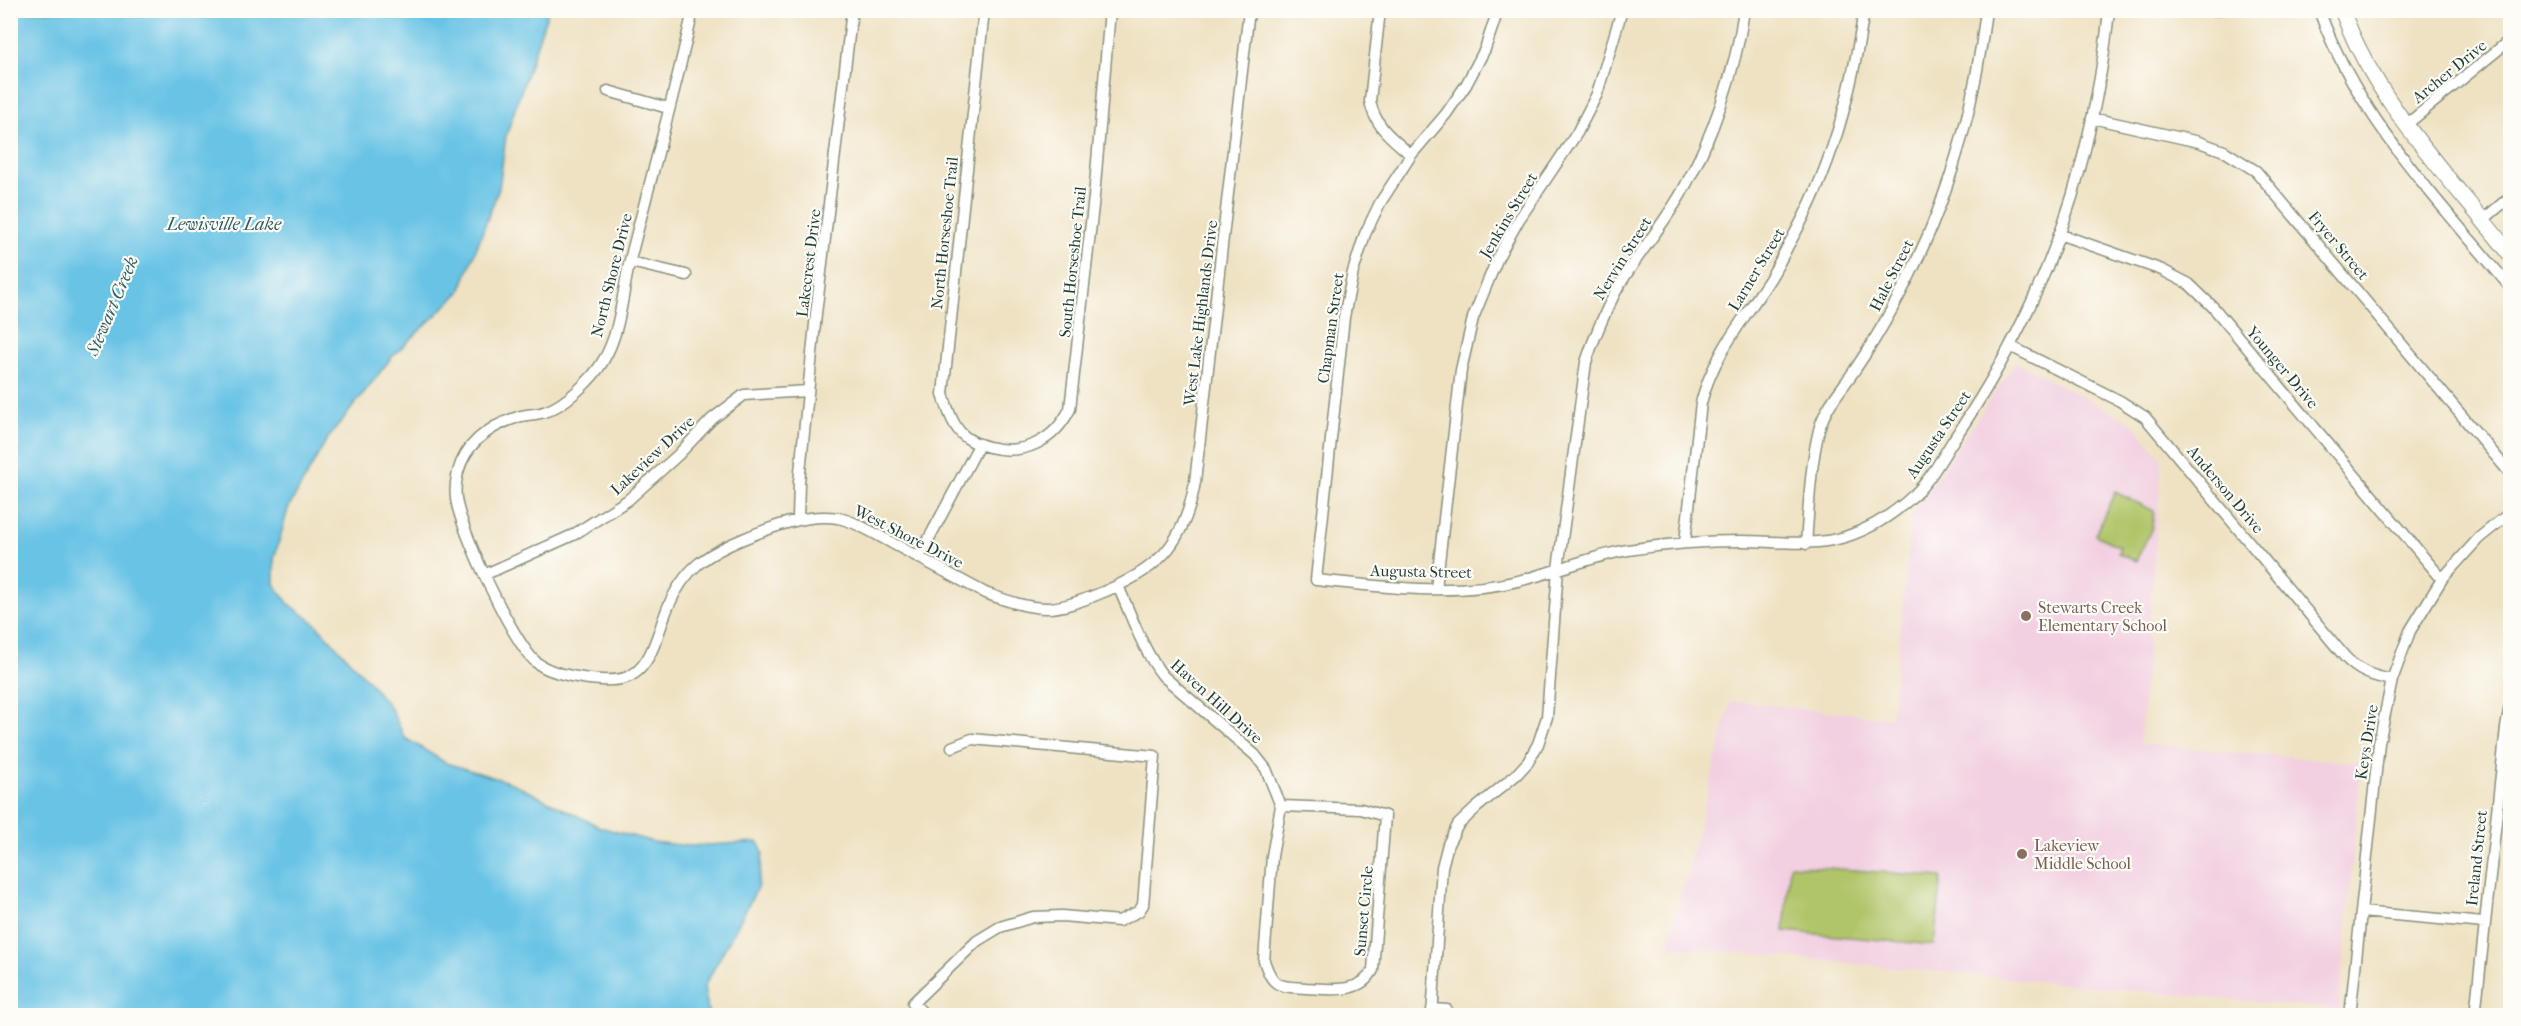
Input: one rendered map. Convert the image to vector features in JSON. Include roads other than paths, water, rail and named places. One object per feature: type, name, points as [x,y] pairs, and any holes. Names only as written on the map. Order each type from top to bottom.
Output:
[{"type":"main road","points":[[2342,10],[2360,54],[2406,125],[2511,254]]},
{"type":"street","name":"North Shore Drive","points":[[486,574],[463,526],[455,496],[462,462],[473,442],[483,433],[519,416],[551,409],[576,392],[602,363],[615,332],[630,262],[693,10]]},
{"type":"street","name":"Lakecrest Drive","points":[[798,519],[799,482],[808,392],[852,10]]},
{"type":"street","name":"North Horseshoe Trail","points":[[979,445],[960,432],[948,413],[943,394],[984,10]]},
{"type":"street","name":"South Horseshoe Trail","points":[[979,445],[1017,450],[1029,447],[1056,431],[1070,409],[1092,209],[1110,10]]},
{"type":"street","name":"West Lake Highlands Drive","points":[[1118,586],[1162,557],[1174,543],[1191,509],[1249,10]]},
{"type":"street","points":[[1380,10],[1370,101],[1373,116],[1382,129],[1411,155]]},
{"type":"street","name":"Chapman Street","points":[[1316,580],[1343,328],[1353,272],[1365,234],[1380,203],[1411,155],[1446,114],[1466,85],[1485,50],[1498,10]]},
{"type":"street","name":"Jenkins Street","points":[[1436,589],[1461,370],[1473,318],[1498,257],[1518,221],[1577,133],[1597,94],[1622,10]]},
{"type":"street","name":"Nervin Street","points":[[1432,1012],[1442,867],[1448,844],[1458,825],[1528,762],[1538,744],[1547,717],[1558,568],[1582,382],[1595,335],[1617,290],[1683,191],[1711,129],[1735,59],[1744,10]]},
{"type":"street","name":"Larner Street","points":[[1684,542],[1701,403],[1706,383],[1722,349],[1766,286],[1814,197],[1849,93],[1864,10]]},
{"type":"street","name":"Hale Street","points":[[1806,543],[1819,429],[1827,409],[1857,367],[1892,310],[1933,221],[1965,130],[1981,50],[1986,10]]},
{"type":"street","name":"Augusta Street","points":[[1316,580],[1373,586],[1472,588],[1522,580],[1623,551],[1684,542],[1806,543],[1845,537],[1888,516],[1915,494],[1967,421],[2010,346],[2059,234],[2072,196],[2092,118],[2106,45],[2109,10]]},
{"type":"street","points":[[2200,10],[2218,10]]},
{"type":"street","points":[[2319,10],[2350,79],[2378,124],[2511,287]]},
{"type":"street","name":"Archer Drive","points":[[2406,125],[2511,40]]},
{"type":"street","points":[[608,90],[668,108]]},
{"type":"street","name":"Fryer Street","points":[[2092,118],[2207,145],[2224,151],[2256,171],[2511,473]]},
{"type":"street","points":[[2483,219],[2511,197]]},
{"type":"street","name":"Younger Drive","points":[[2059,234],[2162,270],[2189,284],[2213,307],[2442,579]]},
{"type":"street","points":[[630,262],[686,275]]},
{"type":"street","name":"Anderson Drive","points":[[2010,346],[2120,401],[2145,417],[2345,657],[2356,668],[2370,676],[2392,680]]},
{"type":"street","name":"Lakeview Drive","points":[[486,574],[573,535],[628,500],[670,463],[712,419],[744,395],[808,392]]},
{"type":"street","points":[[919,557],[979,445]]},
{"type":"street","name":"Keys Drive","points":[[2350,1016],[2379,743],[2392,680],[2410,631],[2442,579],[2479,538],[2511,513]]},
{"type":"street","name":"West Shore Drive","points":[[486,574],[517,640],[538,664],[548,669],[589,679],[614,680],[628,678],[640,670],[674,594],[697,562],[717,550],[761,531],[798,519],[842,519],[985,592],[1003,600],[1035,607],[1054,608],[1118,586]]},
{"type":"street","name":"Haven Hill Drive","points":[[1118,586],[1141,643],[1153,663],[1163,676],[1255,755],[1266,769],[1281,806]]},
{"type":"street","name":"Ireland Street","points":[[2475,1016],[2506,728],[2511,705]]},
{"type":"street","points":[[926,1016],[913,1003],[977,941],[1000,927],[1033,917],[1062,916],[1119,921],[1138,911],[1143,904],[1155,756],[972,739],[952,747]]},
{"type":"street","name":"Sunset Circle","points":[[1281,806],[1361,809],[1385,816],[1373,970],[1368,980],[1358,985],[1338,990],[1289,987],[1277,984],[1269,974],[1264,960],[1272,856],[1281,806]]},
{"type":"street","points":[[2361,912],[2484,923]]},
{"type":"street","points":[[1432,1012],[1446,1010],[1451,1016]]},
{"type":"water","name":"Lewisville Lake","points":[[10,11],[548,11],[506,136],[499,188],[460,292],[392,357],[326,441],[288,509],[274,559],[274,584],[288,603],[316,624],[371,684],[391,709],[405,738],[446,763],[512,783],[600,827],[653,842],[689,846],[758,842],[763,853],[757,889],[704,987],[709,1015],[11,1015]]},
{"type":"place","name":"Stewarts Creek Elementary School","points":[[2026,616]]},
{"type":"place","name":"Lakeview Middle School","points":[[2022,854]]},
{"type":"water label","name":"Stewart Creek","points":[[112,306]]}]
